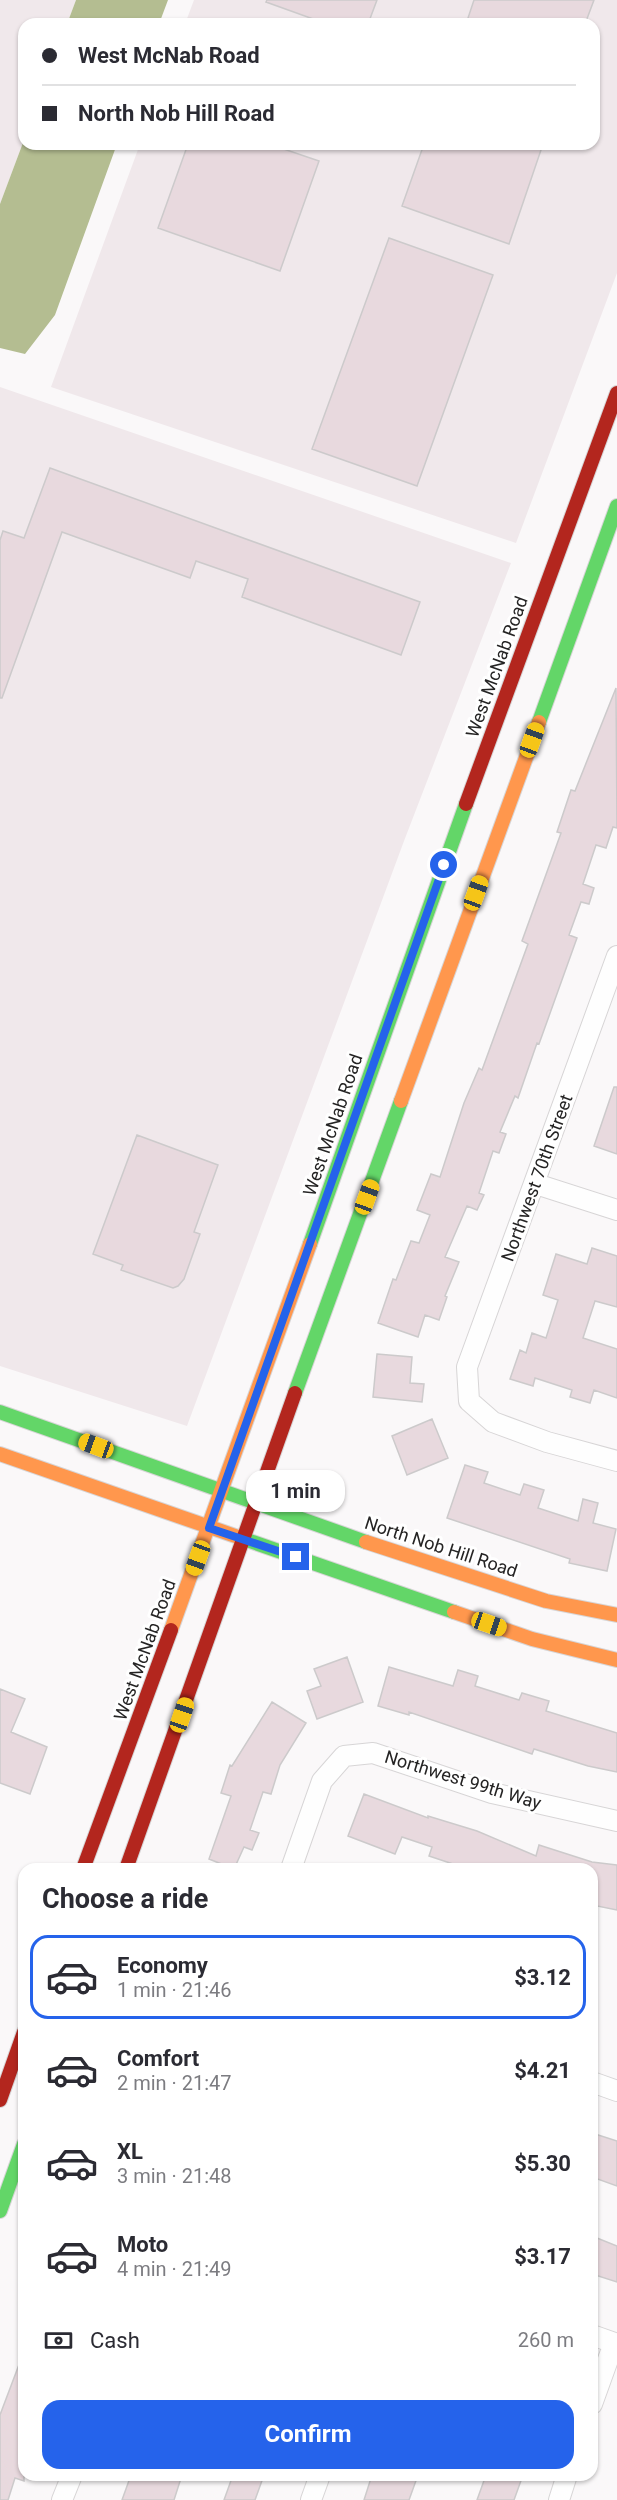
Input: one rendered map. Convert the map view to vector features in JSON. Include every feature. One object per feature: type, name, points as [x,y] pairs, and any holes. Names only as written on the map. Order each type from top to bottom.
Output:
[{"type":"main road","name":"West McNab Road","points":[[85,1863],[209,1528],[469,796],[617,393]]},
{"type":"main road","points":[[128,1863],[255,1504],[617,506]]},
{"type":"main road","name":"North Nob Hill Road","points":[[0,1412],[255,1504],[546,1601],[617,1615]]},
{"type":"main road","points":[[0,1454],[532,1639],[617,1660]]},
{"type":"main road","points":[[0,2100],[18,2049]]},
{"type":"main road","points":[[0,2211],[8,2164],[18,2152]]},
{"type":"street","name":"Northwest 70th Street","points":[[617,956],[536,1184],[467,1367],[469,1401],[493,1422],[547,1442],[617,1461]]},
{"type":"street","points":[[536,1184],[617,1210]]},
{"type":"street","name":"Northwest 99th Way","points":[[293,1863],[322,1781],[344,1756],[373,1753],[492,1793],[617,1821]]},
{"type":"street","points":[[598,2084],[617,2091]]},
{"type":"street","points":[[598,2337],[616,2343],[598,2389]]},
{"type":"street","points":[[62,2500],[70,2481]]},
{"type":"street","points":[[311,2500],[318,2481]]},
{"type":"street","points":[[559,2500],[565,2481]]},
{"type":"shaded area","points":[[0,0],[76,0],[69,18],[18,18],[18,150],[20,150],[0,204]]},
{"type":"shaded area","points":[[76,0],[168,0],[161,18],[69,18]]},
{"type":"shaded area","points":[[194,0],[617,0],[617,273],[516,543],[51,387],[138,150],[600,150],[600,18],[187,18]]},
{"type":"shaded area","points":[[20,150],[115,150],[55,315],[25,354],[0,348],[0,204]]},
{"type":"shaded area","points":[[0,387],[511,563],[404,841],[187,1426],[0,1366]]},
{"type":"building","points":[[267,0],[377,0],[370,18],[310,18],[266,2]]},
{"type":"building","points":[[474,0],[594,0],[587,18],[468,18]]},
{"type":"building","points":[[186,150],[287,150],[319,161],[280,271],[158,228]]},
{"type":"building","points":[[422,150],[541,150],[509,244],[402,206]]},
{"type":"building","points":[[389,238],[493,275],[417,486],[312,449]]},
{"type":"building","points":[[50,468],[420,602],[401,655],[242,597],[248,579],[196,561],[190,578],[62,532],[2,698],[0,698],[0,540],[3,531],[24,538]]},
{"type":"building","points":[[616,688],[617,828],[613,827],[606,848],[596,845],[583,884],[594,888],[589,904],[581,902],[569,935],[577,938],[518,1098],[515,1096],[500,1132],[506,1134],[499,1153],[493,1151],[479,1193],[484,1195],[477,1210],[467,1206],[445,1257],[459,1262],[445,1296],[447,1297],[439,1320],[425,1315],[418,1337],[378,1323],[393,1279],[396,1280],[411,1241],[419,1243],[430,1215],[417,1210],[431,1174],[440,1177],[464,1103],[479,1068],[482,1070],[528,944],[522,941],[561,833],[557,832],[571,790],[575,791]]},
{"type":"building","points":[[614,1087],[617,1087],[617,1154],[594,1146]]},
{"type":"building","points":[[137,1135],[218,1165],[194,1232],[200,1234],[184,1279],[173,1288],[121,1270],[123,1265],[93,1254]]},
{"type":"building","points":[[592,1248],[617,1256],[617,1307],[595,1301],[583,1338],[617,1349],[617,1398],[594,1390],[590,1403],[570,1397],[572,1390],[535,1378],[533,1386],[510,1379],[520,1350],[526,1353],[532,1333],[546,1338],[558,1300],[543,1295],[556,1254],[587,1264]]},
{"type":"building","points":[[377,1354],[412,1357],[410,1383],[424,1384],[422,1402],[373,1397]]},
{"type":"building","points":[[432,1419],[448,1458],[407,1475],[392,1436]]},
{"type":"building","points":[[465,1465],[488,1472],[484,1483],[520,1495],[524,1484],[544,1490],[538,1508],[578,1521],[583,1499],[598,1503],[593,1523],[616,1529],[607,1571],[569,1563],[570,1559],[447,1518]]},
{"type":"building","points":[[347,1657],[363,1702],[317,1719],[307,1691],[321,1686],[314,1669]]},
{"type":"building","points":[[389,1667],[453,1686],[458,1670],[478,1676],[475,1686],[519,1700],[522,1693],[549,1701],[546,1711],[617,1733],[617,1772],[588,1766],[534,1749],[532,1754],[409,1712],[409,1715],[378,1706]]},
{"type":"building","points":[[0,1689],[25,1699],[11,1732],[47,1747],[30,1794],[0,1783]]},
{"type":"building","points":[[272,1702],[306,1723],[280,1765],[271,1794],[263,1792],[250,1830],[259,1833],[252,1850],[244,1847],[237,1863],[219,1863],[209,1859],[231,1796],[221,1793],[230,1765],[232,1766]]},
{"type":"building","points":[[364,1794],[428,1818],[428,1816],[477,1831],[536,1856],[539,1845],[592,1862],[617,1865],[617,1910],[598,1906],[598,1863],[450,1863],[429,1856],[432,1847],[402,1837],[395,1854],[348,1836]]},
{"type":"building","points":[[598,2135],[617,2141],[617,2186],[598,2179]]},
{"type":"building","points":[[598,2238],[617,2246],[617,2282],[598,2276]]},
{"type":"building","points":[[18,2367],[18,2479],[15,2478],[8,2500],[0,2500],[0,2415]]},
{"type":"building","points":[[129,2481],[180,2481],[174,2500],[122,2500]]},
{"type":"building","points":[[231,2481],[262,2481],[255,2500],[224,2500]]},
{"type":"building","points":[[370,2481],[416,2481],[409,2500],[364,2500]]},
{"type":"building","points":[[484,2481],[521,2481],[514,2500],[477,2500]]},
{"type":"traffic: fast","points":[[539,722],[617,506]]},
{"type":"traffic: fast","points":[[310,1244],[466,804]]},
{"type":"traffic: fast","points":[[295,1393],[401,1101]]},
{"type":"traffic: fast","points":[[0,1412],[366,1542]]},
{"type":"traffic: fast","points":[[241,1538],[454,1612]]},
{"type":"traffic: fast","points":[[0,2211],[18,2161]]},
{"type":"traffic: slow","points":[[401,1101],[539,722]]},
{"type":"traffic: slow","points":[[171,1630],[310,1244]]},
{"type":"traffic: slow","points":[[0,1454],[241,1538]]},
{"type":"traffic: slow","points":[[366,1542],[546,1601],[617,1615]]},
{"type":"traffic: slow","points":[[454,1612],[532,1639],[617,1660]]},
{"type":"traffic: jam","points":[[466,804],[617,393]]},
{"type":"traffic: jam","points":[[128,1863],[295,1393]]},
{"type":"traffic: jam","points":[[85,1863],[171,1630]]},
{"type":"traffic: jam","points":[[0,2100],[18,2049]]},
{"type":"route","points":[[296,1557],[209,1528],[444,865]]}]
